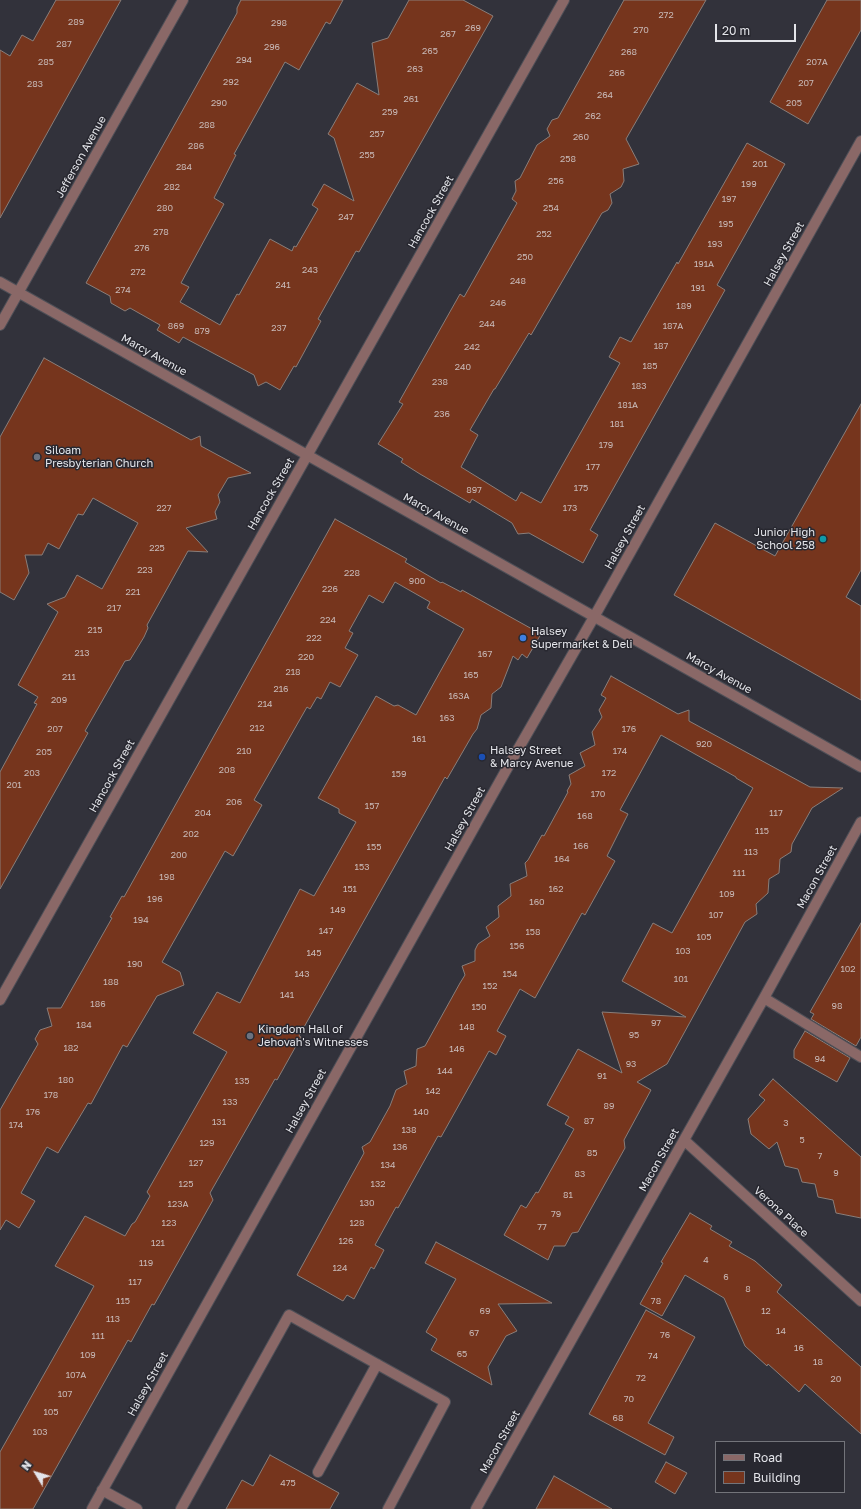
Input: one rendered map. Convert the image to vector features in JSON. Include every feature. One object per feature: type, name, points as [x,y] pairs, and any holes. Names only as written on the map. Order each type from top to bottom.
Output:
[{"type":"street","name":"Jefferson Avenue","points":[[0,325],[183,0]]},
{"type":"street","name":"Hancock Street","points":[[0,1000],[564,0]]},
{"type":"street","name":"Halsey Street","points":[[92,1509],[861,141]]},
{"type":"street","name":"Marcy Avenue","points":[[0,282],[861,767]]},
{"type":"street","name":"Macon Street","points":[[476,1509],[764,998],[861,822]]},
{"type":"street","points":[[764,998],[861,1057]]},
{"type":"street","name":"Verona Place","points":[[684,1140],[861,1301]]},
{"type":"street","points":[[181,1509],[289,1315],[445,1402],[388,1509]]},
{"type":"street","points":[[318,1472],[377,1364]]},
{"type":"street","points":[[102,1490],[137,1509]]},
{"type":"building","points":[[56,0],[121,0],[0,218],[0,50],[10,56],[22,35],[33,41]]},
{"type":"building","points":[[241,0],[343,0],[330,24],[326,22],[299,70],[285,62],[234,154],[236,155],[214,198],[224,204],[181,283],[189,287],[180,302],[220,325],[237,294],[239,295],[270,239],[292,251],[294,246],[296,247],[318,209],[312,205],[324,184],[354,201],[334,138],[328,134],[357,83],[379,95],[372,43],[388,38],[409,0],[463,0],[493,16],[359,252],[356,251],[318,319],[321,321],[296,367],[294,366],[280,390],[266,382],[258,386],[254,375],[183,337],[179,343],[157,330],[160,325],[130,308],[125,311],[111,303],[110,296],[86,283],[237,13],[237,8]]},
{"type":"building","points":[[624,0],[706,0],[626,139],[639,164],[623,169],[624,181],[621,187],[610,194],[612,203],[608,210],[602,213],[531,335],[529,333],[470,430],[478,435],[461,467],[516,501],[521,492],[541,503],[620,363],[609,357],[620,337],[631,342],[677,262],[678,264],[747,143],[785,164],[717,285],[725,290],[590,530],[598,535],[583,563],[529,533],[518,534],[512,523],[472,499],[470,503],[420,474],[401,462],[403,459],[378,444],[403,404],[399,402],[460,294],[464,297],[517,203],[512,199],[516,191],[515,181],[520,178],[537,145],[550,136],[547,129],[552,120],[558,118]]},
{"type":"building","points":[[827,0],[861,0],[861,30],[808,124],[770,102]]},
{"type":"building","points":[[44,358],[191,440],[200,436],[201,446],[251,473],[228,478],[218,495],[220,502],[215,512],[217,519],[186,528],[208,552],[188,551],[147,625],[148,628],[144,637],[130,660],[125,661],[85,731],[88,733],[0,889],[0,772],[37,704],[34,703],[38,697],[18,685],[58,612],[47,604],[65,597],[77,575],[102,589],[138,523],[93,498],[83,515],[78,514],[59,549],[48,543],[42,555],[25,555],[29,573],[14,600],[0,592],[0,437]]},
{"type":"building","name":"Junior High School 258","points":[[861,404],[861,570],[846,597],[861,606],[861,700],[674,595],[715,523],[775,556]]},
{"type":"building","points":[[335,519],[407,559],[405,562],[441,583],[442,582],[461,592],[462,590],[541,634],[527,658],[522,654],[518,660],[513,656],[501,687],[492,694],[491,708],[481,715],[477,729],[447,779],[445,777],[299,1036],[301,1037],[277,1080],[275,1079],[210,1193],[213,1200],[154,1305],[152,1304],[131,1342],[128,1340],[33,1509],[0,1509],[0,1452],[94,1286],[55,1266],[85,1216],[125,1236],[132,1224],[135,1222],[150,1196],[147,1192],[227,1052],[193,1033],[217,992],[240,1003],[300,889],[314,896],[356,822],[339,813],[339,809],[318,798],[376,696],[394,706],[398,705],[416,715],[464,629],[427,608],[430,602],[395,582],[383,603],[369,595],[349,631],[353,633],[345,648],[358,655],[340,687],[330,682],[321,699],[317,697],[310,709],[307,707],[254,800],[262,805],[233,856],[225,851],[162,962],[180,972],[184,985],[157,996],[127,1047],[123,1045],[91,1104],[88,1103],[58,1153],[47,1147],[21,1193],[35,1201],[19,1228],[6,1220],[0,1230],[0,1110],[38,1044],[35,1039],[40,1030],[52,1026],[47,1008],[61,1008],[112,918],[110,917],[122,896],[124,897]]},
{"type":"building","points":[[611,676],[678,714],[689,710],[689,721],[810,787],[843,788],[812,808],[792,844],[791,852],[780,859],[779,873],[769,879],[768,893],[756,904],[757,914],[745,922],[667,1064],[637,1082],[651,1090],[624,1140],[625,1148],[578,1232],[572,1233],[565,1246],[554,1246],[548,1260],[504,1235],[521,1205],[526,1208],[536,1192],[538,1193],[574,1129],[565,1124],[569,1117],[547,1105],[578,1049],[622,1073],[602,1012],[686,1017],[622,981],[653,923],[672,933],[753,788],[661,735],[620,810],[628,814],[607,856],[615,861],[585,915],[582,913],[535,998],[520,989],[497,1031],[506,1036],[496,1055],[489,1051],[441,1137],[438,1136],[398,1208],[396,1207],[375,1245],[384,1250],[374,1269],[371,1267],[354,1299],[347,1295],[343,1301],[297,1275],[364,1153],[362,1147],[370,1142],[390,1106],[396,1090],[407,1084],[404,1071],[416,1066],[417,1049],[425,1046],[465,975],[462,966],[475,961],[475,950],[478,944],[490,936],[486,927],[499,917],[498,906],[511,896],[510,884],[527,876],[525,863],[542,835],[544,836],[568,792],[567,791],[571,784],[569,775],[585,766],[580,753],[595,745],[592,732],[602,717],[599,710],[606,698],[601,695]]},
{"type":"building","points":[[861,923],[861,1037],[856,1046],[811,1019],[814,1014],[810,1012]]},
{"type":"building","points":[[805,1031],[850,1058],[837,1082],[794,1058],[794,1050]]},
{"type":"building","points":[[773,1079],[861,1157],[861,1218],[836,1213],[833,1200],[818,1197],[815,1184],[802,1182],[798,1169],[785,1166],[777,1142],[769,1149],[751,1134],[748,1119],[765,1100],[759,1095]]},
{"type":"building","points":[[690,1213],[712,1226],[710,1229],[732,1242],[729,1246],[755,1261],[782,1285],[777,1292],[861,1367],[861,1434],[805,1384],[799,1392],[768,1364],[767,1366],[745,1346],[724,1298],[685,1275],[662,1316],[640,1304],[663,1263],[661,1262]]},
{"type":"building","points":[[436,1242],[552,1303],[498,1304],[517,1331],[506,1336],[488,1367],[492,1385],[431,1350],[437,1339],[426,1332],[456,1279],[425,1263]]},
{"type":"building","points":[[646,1310],[695,1337],[648,1423],[674,1437],[665,1455],[589,1414]]},
{"type":"building","points":[[270,1455],[339,1493],[330,1509],[226,1509],[242,1480],[253,1486]]},
{"type":"building","points":[[666,1462],[687,1473],[675,1494],[655,1482]]},
{"type":"building","points":[[554,1476],[612,1509],[536,1509]]},
{"type":"place","name":"Siloam Presbyterian Church","points":[[37,457]]},
{"type":"place","name":"Junior High School 258","points":[[823,539]]},
{"type":"place","name":"Halsey Supermarket & Deli","points":[[523,638]]},
{"type":"place","name":"Halsey Street & Marcy Avenue","points":[[482,757]]},
{"type":"place","name":"Kingdom Hall of Jehovah's Witnesses","points":[[250,1036]]}]
